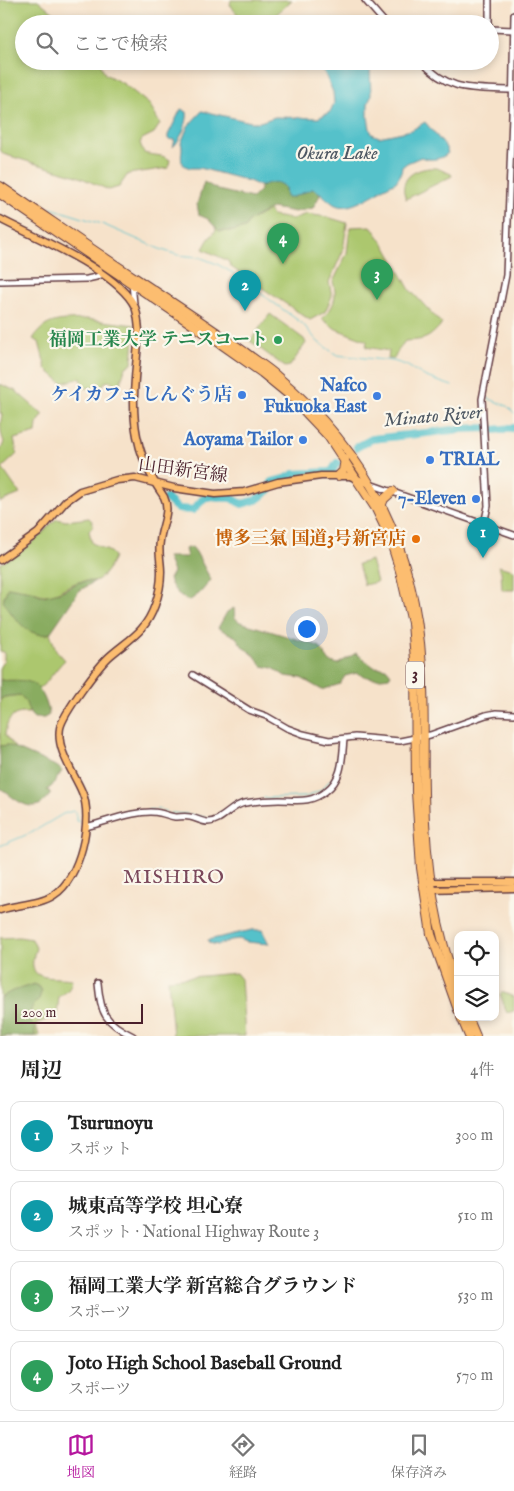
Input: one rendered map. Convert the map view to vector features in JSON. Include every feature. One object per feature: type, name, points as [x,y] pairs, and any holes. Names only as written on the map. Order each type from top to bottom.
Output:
[{"type":"highway","name":"3","points":[[0,186],[255,367],[289,395],[322,429],[345,459],[376,509],[389,536],[406,593],[412,623],[431,934],[454,999]]},
{"type":"highway","name":"3","points":[[0,194],[226,338],[276,375],[338,437],[382,504],[402,554],[414,600],[423,670],[420,738]]},
{"type":"highway","points":[[338,476],[345,459]]},
{"type":"highway","points":[[382,504],[384,499],[393,491]]},
{"type":"highway","name":"3","points":[[427,886],[454,976]]},
{"type":"highway","points":[[463,1021],[469,1036]]},
{"type":"highway","points":[[470,1021],[476,1036]]},
{"type":"main road","points":[[0,219],[103,274],[122,290],[134,306],[139,330],[134,418],[140,450],[166,505],[166,515],[160,540],[161,582],[155,605],[142,630],[103,663],[69,709],[60,730],[63,751],[83,794],[86,806],[86,827],[77,866],[64,887],[54,895],[44,900],[0,910]]},
{"type":"main road","name":"山田新宮線","points":[[0,560],[38,533],[66,501],[80,491],[117,480],[135,478],[195,491],[229,494],[305,477],[338,476],[358,479],[370,484]]},
{"type":"main road","points":[[427,886],[514,882]]},
{"type":"main road","points":[[427,886],[514,888]]},
{"type":"street","points":[[489,15],[490,0]]},
{"type":"street","points":[[367,1],[379,15]]},
{"type":"street","points":[[484,524],[488,506],[482,399],[506,275],[514,15]]},
{"type":"street","points":[[499,29],[514,30]]},
{"type":"street","points":[[430,70],[436,76],[454,86],[512,90]]},
{"type":"street","points":[[0,281],[87,279],[103,274]]},
{"type":"street","points":[[133,280],[134,306]]},
{"type":"street","points":[[370,484],[514,535]]},
{"type":"street","points":[[193,675],[249,710],[266,716],[287,728],[313,737],[329,740],[355,738],[400,741],[420,738],[486,715],[496,713],[514,714]]},
{"type":"street","points":[[86,827],[147,813],[190,817],[210,822],[218,819],[236,805],[244,803],[281,800],[304,801],[325,792],[335,782],[340,774],[344,739]]},
{"type":"street","points":[[98,983],[100,1003],[104,1016],[112,1025],[132,1036]]},
{"type":"green space","points":[[0,0],[38,0],[56,15],[15,15],[15,70],[103,70],[105,74],[124,84],[150,105],[160,124],[154,133],[142,139],[140,143],[144,153],[161,156],[170,160],[168,168],[128,174],[119,187],[109,190],[77,176],[3,154],[0,149]]},
{"type":"green space","points":[[231,0],[292,0],[276,15],[238,15],[230,5]]},
{"type":"green space","points":[[437,168],[452,176],[406,199],[404,192],[405,181],[417,171]]},
{"type":"green space","points":[[273,181],[281,183],[285,187],[286,196],[293,197],[312,189],[319,191],[320,195],[313,208],[295,212],[272,208],[249,221],[245,228],[233,231],[219,231],[208,219],[199,215],[197,204],[204,182],[218,190],[252,198],[260,190],[260,186]]},
{"type":"green space","points":[[269,210],[272,216],[293,219],[306,214],[327,217],[347,223],[343,251],[329,282],[332,296],[325,312],[310,320],[231,267],[228,261],[203,249],[216,230],[215,227],[219,231],[233,231],[245,228],[249,221]]},
{"type":"green space","points":[[371,226],[386,247],[410,290],[442,324],[426,338],[405,341],[394,359],[388,359],[389,351],[366,347],[367,341],[336,329],[322,319],[334,302],[333,282],[347,253],[350,227]]},
{"type":"green space","name":"福岡工業大学 テニスコート","points":[[270,314],[304,339],[306,343],[290,366],[285,367],[250,341]]},
{"type":"green space","points":[[86,319],[135,325],[132,363],[125,368],[119,388],[115,390],[112,381],[105,382],[101,388],[82,388],[81,378],[62,383],[46,369],[39,342],[33,339],[38,332],[50,324],[62,320]]},
{"type":"green space","points":[[0,384],[16,391],[43,415],[37,424],[36,433],[14,439],[17,454],[2,468],[20,494],[0,502],[0,452],[4,442],[1,428]]},
{"type":"green space","points":[[89,518],[93,526],[89,531],[92,543],[114,556],[104,574],[95,581],[79,582],[51,595],[31,591],[45,635],[50,633],[56,650],[65,660],[38,689],[35,685],[26,681],[0,680],[0,666],[4,661],[4,652],[0,651],[0,564],[33,542],[57,519],[66,521]]},
{"type":"green space","points":[[192,547],[211,580],[200,593],[189,601],[176,592],[169,579],[173,572],[167,557],[187,557],[185,549]]},
{"type":"green space","points":[[371,560],[377,582],[364,585],[358,564]]},
{"type":"green space","points":[[498,566],[514,570],[514,590],[502,590],[501,571]]},
{"type":"green space","points":[[95,581],[79,591],[50,633],[35,633],[28,630],[11,613],[3,600],[8,587],[31,591],[43,596],[60,592],[79,582]]},
{"type":"green space","points":[[234,608],[235,618],[240,622],[319,646],[330,662],[338,664],[356,653],[374,667],[386,668],[391,674],[389,677],[377,678],[357,673],[345,676],[340,684],[322,690],[301,678],[285,676],[273,668],[262,666],[236,637],[218,628],[227,612]]},
{"type":"green space","points":[[0,680],[22,681],[33,684],[43,696],[49,715],[44,718],[34,718],[20,695],[4,697],[0,700]]},
{"type":"green space","points":[[20,695],[27,702],[29,713],[14,715],[7,725],[5,735],[16,749],[8,745],[0,746],[0,700],[4,697]]},
{"type":"green space","points":[[8,745],[58,767],[62,771],[47,790],[50,792],[50,795],[41,804],[30,806],[24,804],[0,788],[0,746]]},
{"type":"green space","points":[[19,937],[32,939],[36,948],[33,967],[40,976],[72,979],[68,990],[59,997],[57,1015],[36,1024],[39,1036],[0,1036],[0,938]]},
{"type":"green space","points":[[236,973],[241,979],[245,1036],[173,1036],[168,979]]},
{"type":"green space","points":[[35,984],[42,990],[39,999],[31,1009],[30,1022],[35,1028],[35,1036],[0,1036],[0,998],[12,991]]},
{"type":"green space","points":[[502,992],[514,997],[514,1011],[507,1013],[500,994]]},
{"type":"water","name":"Okura Lake","points":[[323,70],[370,70],[371,96],[368,104],[368,117],[372,134],[379,137],[412,130],[425,122],[445,146],[448,153],[438,158],[421,157],[407,163],[402,167],[401,174],[396,182],[348,206],[336,205],[312,189],[293,197],[286,197],[285,187],[279,183],[273,182],[260,186],[249,181],[183,165],[181,143],[188,126],[202,111],[251,122],[260,122],[275,117],[318,118],[330,112],[334,103],[333,92]]},
{"type":"water","points":[[181,109],[187,112],[187,120],[181,136],[173,147],[175,140],[168,139],[168,135]]},
{"type":"water","points":[[252,930],[262,930],[269,944],[247,942],[239,939],[218,945],[209,943],[208,940]]},
{"type":"waterway","points":[[51,208],[102,224],[162,250],[178,255],[199,257],[217,264],[303,324],[318,342],[337,355],[393,361],[406,365],[426,377],[452,386]]},
{"type":"waterway","points":[[487,398],[507,406],[514,413]]},
{"type":"waterway","name":"Minato River","points":[[357,447],[372,439],[462,429],[486,428],[493,430],[514,428]]},
{"type":"waterway","name":"Minato River","points":[[166,498],[178,509],[193,510],[205,497],[231,498],[242,504],[256,500],[269,490],[272,482],[294,474],[329,472],[332,471],[337,463]]},
{"type":"waterway","points":[[264,798],[306,797],[321,790],[334,776],[340,745]]},
{"type":"waterway","points":[[170,813],[209,818],[216,817],[236,802],[243,801]]},
{"type":"waterway","points":[[148,810],[161,809],[166,812]]},
{"type":"waterway","points":[[87,822],[139,810]]},
{"type":"waterway","points":[[0,846],[33,832],[63,814],[73,811],[76,812],[76,821],[83,822]]},
{"type":"place","name":"Joto High School Baseball Ground","points":[[283,264]]},
{"type":"place","name":"福岡工業大学 新宮総合グラウンド","points":[[377,300]]},
{"type":"place","name":"城東高等学校 坦心寮","points":[[245,311]]},
{"type":"place","name":"福岡工業大学 テニスコート","points":[[278,340]]},
{"type":"place","name":"ケイカフェ しんぐう店","points":[[242,395]]},
{"type":"place","name":"Nafco Fukuoka East","points":[[377,396]]},
{"type":"place","name":"Aoyama Tailor","points":[[303,440]]},
{"type":"place","name":"TRIAL","points":[[430,460]]},
{"type":"place","name":"7-Eleven","points":[[476,499]]},
{"type":"place","name":"博多三氣 国道3号新宮店","points":[[416,539]]},
{"type":"place","name":"Tsurunoyu","points":[[483,558]]},
{"type":"district","name":"MISHIRO","points":[[174,877]]}]
